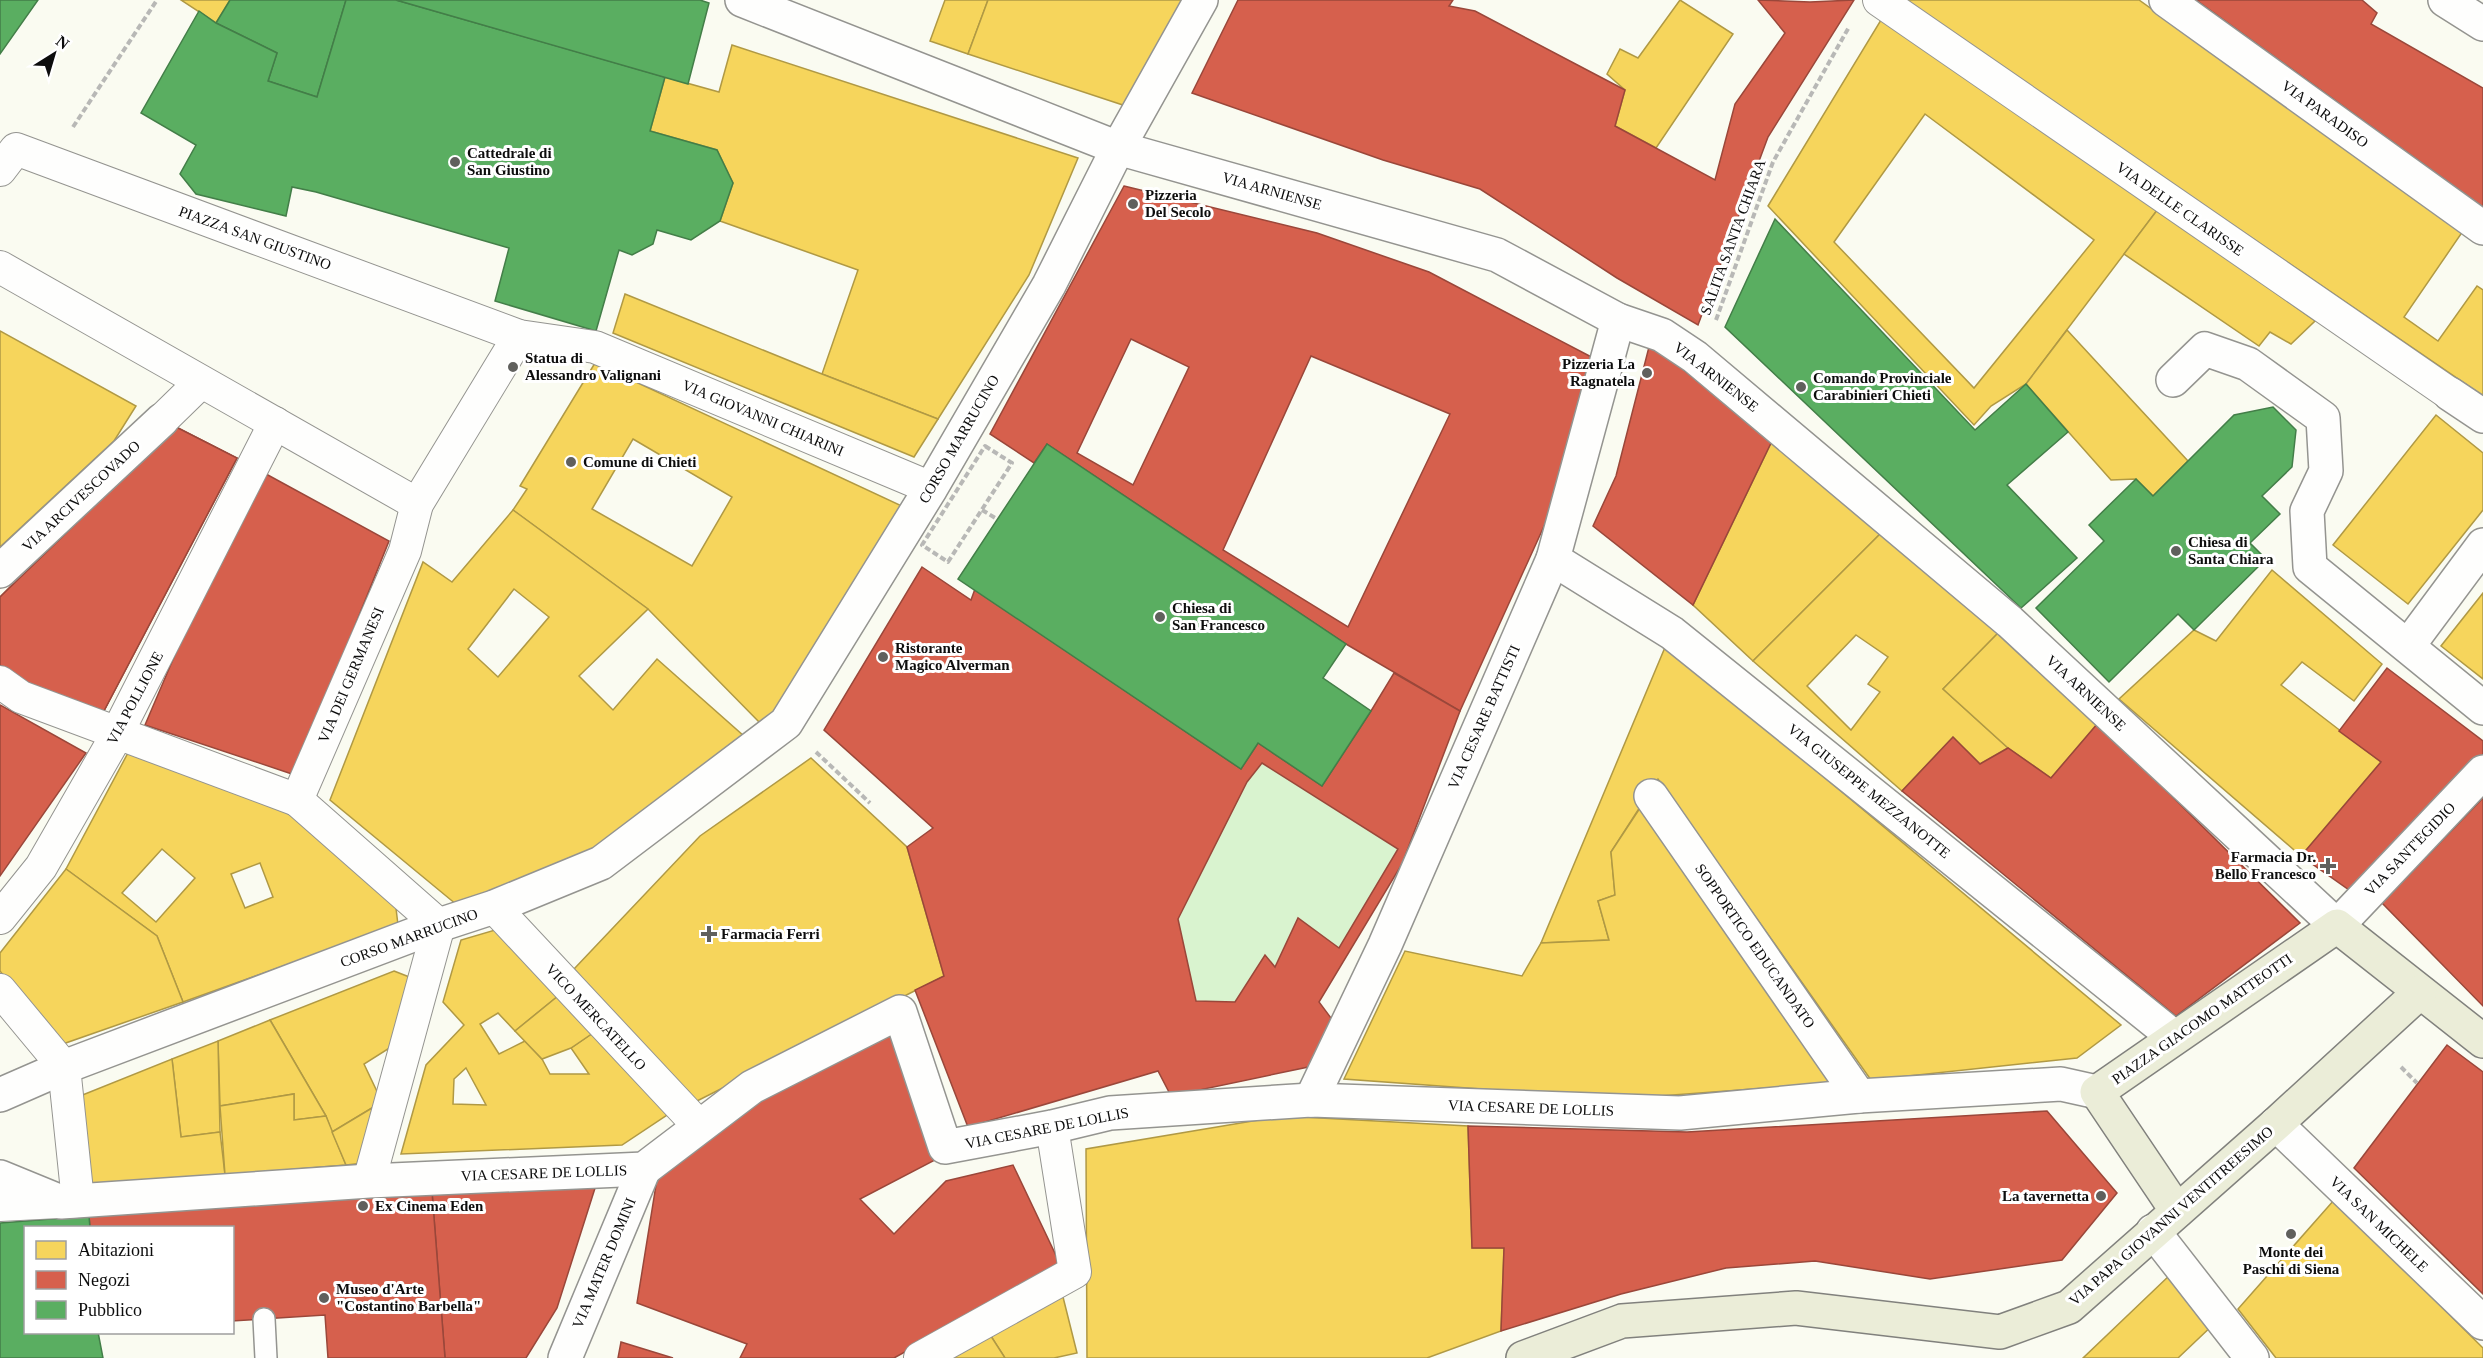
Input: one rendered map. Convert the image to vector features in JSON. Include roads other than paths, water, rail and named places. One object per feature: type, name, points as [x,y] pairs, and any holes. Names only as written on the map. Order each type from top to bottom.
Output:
[{"type":"main road","name":"VIA ARNIENSE","points":[[2337,926],[2483,1041]]},
{"type":"main road","name":"PIAZZA GIACOMO MATTEOTTI","points":[[2165,1221],[2097,1092],[2337,926]]},
{"type":"main road","name":"VIA PAPA GIOVANNI VENTITREESIMO","points":[[1523,1358],[1622,1321],[1796,1308],[2000,1332],[2069,1307],[2276,1124],[2420,992]]},
{"type":"street","name":"VIA ARNIENSE","points":[[742,0],[1118,148],[1497,255],[1618,320],[1662,335],[1695,357],[2010,622],[2337,926]]},
{"type":"street","name":"CORSO MARRUCINO","points":[[0,1095],[64,1067],[440,925],[494,907],[601,863],[786,723],[931,488],[1049,285],[1118,148],[1201,0]]},
{"type":"street","name":"VIA DELLE CLARISSE","points":[[1879,0],[2483,416]]},
{"type":"street","name":"VIA PARADISO","points":[[2166,0],[2483,228]]},
{"type":"street","points":[[2445,0],[2483,24]]},
{"type":"street","name":"PIAZZA SAN GIUSTINO","points":[[0,170],[16,149],[519,336],[595,347]]},
{"type":"street","points":[[0,267],[417,504],[519,336]]},
{"type":"street","name":"VIA CESARE BATTISTI","points":[[1311,1100],[1385,945],[1553,559],[1618,320]]},
{"type":"street","name":"VIA GIOVANNI CHIARINI","points":[[595,347],[931,488]]},
{"type":"street","points":[[2173,380],[2205,349],[2248,364],[2323,418],[2326,471],[2307,511],[2310,567],[2483,708]]},
{"type":"street","points":[[162,420],[201,382]]},
{"type":"street","name":"VIA ARCIVESCOVADO","points":[[0,572],[162,420]]},
{"type":"street","name":"VIA POLLIONE","points":[[0,918],[41,867],[116,735],[275,423]]},
{"type":"street","name":"VIA DEI GERMANESI","points":[[297,800],[405,551],[417,504]]},
{"type":"street","points":[[2408,646],[2483,545]]},
{"type":"street","name":"VIA GIUSEPPE MEZZANOTTE","points":[[1553,559],[1672,633],[2174,1037]]},
{"type":"street","points":[[0,682],[21,697],[116,735],[297,800],[440,925],[369,1181]]},
{"type":"street","name":"VIA SANT'EGIDIO","points":[[2337,926],[2483,772]]},
{"type":"street","name":"SOPPORTICO EDUCANDATO","points":[[1651,796],[1859,1096]]},
{"type":"street","name":"VICO MERCATELLO","points":[[494,907],[553,973],[699,1126]]},
{"type":"street","points":[[0,990],[64,1067],[78,1202],[0,1205]]},
{"type":"street","name":"VIA CESARE DE LOLLIS","points":[[0,1177],[61,1202],[78,1202],[259,1196],[369,1181],[644,1169],[752,1087],[900,1012],[945,1147],[1052,1127],[1110,1113],[1311,1100],[1680,1113],[1859,1096],[2061,1084],[2097,1092]]},
{"type":"street","name":"VIA SAN MICHELE","points":[[2276,1124],[2483,1323]]},
{"type":"street","points":[[920,1358],[1075,1272],[1052,1127]]},
{"type":"street","name":"VIA MATER DOMINI","points":[[565,1358],[644,1169]]},
{"type":"street","points":[[2165,1221],[2252,1358]]},
{"type":"lane","points":[[264,1319],[266,1358]]},
{"type":"place","name":"Cattedrale di San Giustino","points":[[455,162]]},
{"type":"place","name":"Pizzeria Del Secolo","points":[[1133,204]]},
{"type":"place","name":"Statua di Alessandro Valignani","points":[[513,367]]},
{"type":"place","name":"Pizzeria La Ragnatela","points":[[1647,373]]},
{"type":"place","name":"Comando Provinciale Carabinieri Chieti","points":[[1801,387]]},
{"type":"place","name":"Comune di Chieti","points":[[571,462]]},
{"type":"place","name":"Chiesa di Santa Chiara","points":[[2176,551]]},
{"type":"place","name":"Chiesa di San Francesco","points":[[1160,617]]},
{"type":"place","name":"Ristorante Magico Alverman","points":[[883,657]]},
{"type":"place","name":"Farmacia Dr. Bello Francesco","points":[[2328,866]]},
{"type":"place","name":"Farmacia Ferri","points":[[709,934]]},
{"type":"place","name":"La tavernetta","points":[[2101,1196]]},
{"type":"place","name":"Ex Cinema Eden","points":[[363,1206]]},
{"type":"place","name":"Monte dei Paschi di Siena","points":[[2291,1234]]},
{"type":"place","name":"Museo d'Arte \"Costantino Barbella\"","points":[[324,1298]]}]
